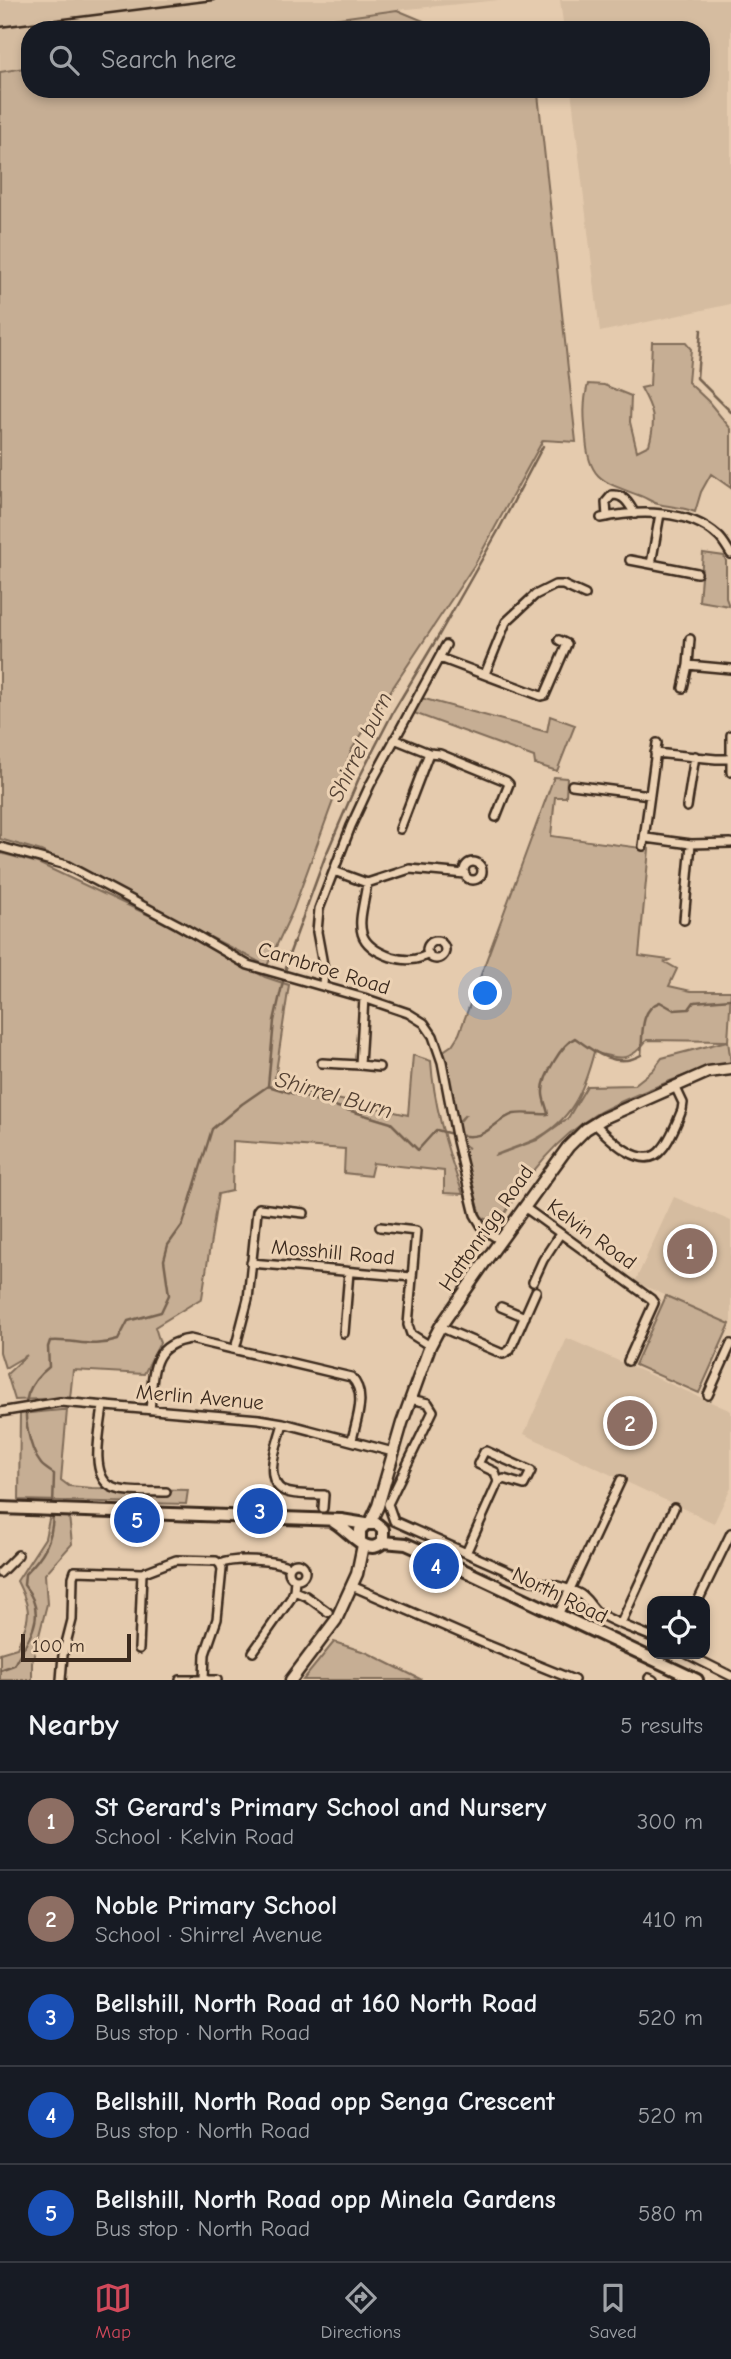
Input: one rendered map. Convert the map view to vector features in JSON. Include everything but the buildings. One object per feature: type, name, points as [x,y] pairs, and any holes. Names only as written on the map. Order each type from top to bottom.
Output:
[{"type":"main road","name":"North Road","points":[[0,1508],[42,1511],[325,1514],[374,1525],[407,1544],[697,1680]]},
{"type":"main road","name":"North Road","points":[[325,1514],[365,1545]]},
{"type":"main road","points":[[374,1525],[383,1542],[378,1546],[365,1545],[360,1530],[374,1525]]},
{"type":"main road","name":"North Road","points":[[383,1542],[407,1544]]},
{"type":"street","points":[[635,514],[620,495],[612,495],[606,502],[604,517],[660,514],[682,517],[699,524],[719,536],[731,554]]},
{"type":"street","points":[[651,564],[660,514]]},
{"type":"street","points":[[630,560],[697,573]]},
{"type":"street","points":[[485,674],[506,622],[535,595],[555,585],[563,585],[585,595]]},
{"type":"street","points":[[683,688],[690,639]]},
{"type":"street","points":[[440,658],[538,695],[545,695],[566,644],[559,640]]},
{"type":"street","points":[[323,985],[324,971],[317,916],[351,826],[394,739],[446,645]]},
{"type":"street","points":[[688,665],[731,669]]},
{"type":"street","points":[[731,735],[731,772]]},
{"type":"street","points":[[394,739],[429,753],[440,754],[509,784],[496,817]]},
{"type":"street","points":[[657,743],[645,842],[731,843]]},
{"type":"street","points":[[400,829],[429,753]]},
{"type":"street","points":[[656,753],[716,760],[730,759]]},
{"type":"street","points":[[687,807],[695,756]]},
{"type":"street","points":[[572,785],[650,795]]},
{"type":"street","points":[[684,920],[691,844]]},
{"type":"street","name":"Carnbroe Road","points":[[0,847],[66,865],[247,965],[365,998],[416,1017],[424,1023],[433,1036],[442,1062],[475,1215],[484,1230],[500,1240]]},
{"type":"street","points":[[334,871],[367,883],[410,869],[465,874]]},
{"type":"street","points":[[367,883],[361,926],[364,942],[403,960],[417,960],[429,954]]},
{"type":"street","points":[[360,1065],[365,998]]},
{"type":"street","points":[[322,1063],[379,1068]]},
{"type":"street","name":"Hattonrigg Road","points":[[374,1525],[393,1452],[430,1346],[440,1327],[500,1240],[568,1147],[594,1123],[708,1072],[731,1069]]},
{"type":"street","points":[[594,1123],[615,1144],[641,1158],[650,1157],[662,1151],[682,1110],[683,1103],[676,1086]]},
{"type":"street","name":"Kelvin Road","points":[[524,1207],[654,1303],[628,1362]]},
{"type":"street","points":[[235,1349],[248,1299],[257,1210],[259,1208],[304,1213]]},
{"type":"street","points":[[380,1227],[416,1230],[408,1325],[411,1334],[430,1346]]},
{"type":"street","points":[[533,1282],[560,1234]]},
{"type":"street","name":"Mosshill Road","points":[[251,1263],[412,1277]]},
{"type":"street","points":[[344,1333],[349,1272]]},
{"type":"street","points":[[440,1327],[503,1354],[510,1350],[536,1291]]},
{"type":"street","points":[[501,1307],[525,1317]]},
{"type":"street","points":[[150,1410],[155,1363],[160,1353],[175,1341],[190,1339],[351,1377],[360,1388],[361,1399],[352,1440]]},
{"type":"street","points":[[708,1395],[731,1344]]},
{"type":"street","points":[[410,1399],[428,1403],[433,1411],[388,1504],[394,1521],[467,1551],[525,1579],[569,1589],[585,1597],[596,1611],[647,1635]]},
{"type":"street","name":"Merlin Avenue","points":[[0,1412],[60,1402],[284,1423],[393,1452]]},
{"type":"street","points":[[103,1406],[97,1465],[102,1478],[111,1486],[123,1490],[161,1495]]},
{"type":"street","points":[[284,1423],[273,1462],[278,1485],[284,1491],[324,1495],[325,1514]]},
{"type":"street","points":[[467,1551],[498,1482],[504,1479],[524,1485],[531,1471],[484,1452],[478,1464],[495,1472],[498,1482]]},
{"type":"street","points":[[558,1615],[621,1480]]},
{"type":"street","points":[[621,1623],[674,1508]]},
{"type":"street","points":[[700,1596],[731,1533]]},
{"type":"street","points":[[291,1680],[332,1626],[357,1574],[365,1545]]},
{"type":"street","points":[[0,1573],[18,1555]]},
{"type":"street","points":[[61,1680],[63,1655],[72,1619],[75,1572],[142,1573],[176,1560],[216,1561],[222,1569],[216,1619],[205,1654],[204,1679]]},
{"type":"street","points":[[220,1564],[243,1561],[279,1563],[289,1567]]},
{"type":"street","points":[[296,1562],[301,1564],[304,1568],[303,1576],[295,1578],[289,1574],[289,1567],[296,1562]]},
{"type":"street","points":[[139,1649],[142,1573]]},
{"type":"street","points":[[253,1651],[294,1591],[295,1578]]},
{"type":"street","points":[[352,1586],[574,1680]]},
{"type":"street","points":[[294,1591],[328,1612]]},
{"type":"street","points":[[139,1616],[151,1617]]},
{"type":"street","points":[[697,1659],[731,1676]]},
{"type":"street","points":[[180,1680],[217,1680]]},
{"type":"shaded area","points":[[0,0],[500,0],[318,21],[21,21],[21,68],[0,72]]},
{"type":"shaded area","points":[[560,0],[731,0],[731,304],[600,332],[572,98],[710,98],[710,21],[563,21]]},
{"type":"shaded area","points":[[397,10],[424,21],[318,21]]},
{"type":"shaded area","points":[[21,68],[21,98],[538,98],[576,442],[543,440],[475,564],[352,749],[293,910],[267,966],[41,851],[0,839],[0,72]]},
{"type":"shaded area","points":[[652,342],[685,342],[691,349],[688,382],[731,429],[731,488],[711,474],[701,492],[695,512],[658,504],[607,482],[594,470],[587,451],[584,417],[588,384],[604,385],[631,396],[630,422],[637,451],[649,445],[653,429],[652,416],[641,388],[650,386]]},
{"type":"shaded area","points":[[703,553],[724,556],[726,598],[729,606],[699,601]]},
{"type":"shaded area","points":[[421,698],[547,732],[550,716],[575,725],[557,771],[535,764],[534,757],[414,713]]},
{"type":"shaded area","points":[[554,777],[567,778],[566,797],[555,797],[551,836],[649,849],[639,956],[669,960],[665,962],[677,969],[669,986],[691,991],[731,991],[728,1041],[731,1063],[700,1070],[642,1092],[596,1114],[566,1136],[540,1164],[517,1194],[498,1226],[481,1216],[461,1145],[469,1148],[463,1144],[458,1124],[466,1114],[457,1123],[442,1052],[452,1045],[459,1034]],"holes":[[[647,1040],[727,1041],[662,1058],[653,1070],[634,1085],[587,1086],[568,1118],[537,1140],[494,1156],[534,1140],[558,1124],[581,1092],[594,1052],[617,1057],[629,1056]]]},
{"type":"shaded area","points":[[0,853],[38,863],[155,918],[265,977],[289,985],[274,1085],[408,1115],[413,1055],[431,1061],[442,1129],[463,1194],[444,1193],[444,1171],[373,1163],[370,1176],[344,1173],[345,1149],[233,1141],[232,1191],[218,1194],[202,1298],[155,1327],[160,1343],[144,1374],[73,1370],[70,1398],[15,1400],[7,1374],[27,1355],[5,1368],[0,1352]]},
{"type":"shaded area","points":[[674,1197],[731,1221],[731,1324],[635,1282]]},
{"type":"shaded area","points":[[666,1296],[730,1324],[699,1393],[635,1365]]},
{"type":"shaded area","points":[[567,1338],[731,1411],[731,1487],[714,1523],[524,1434]]},
{"type":"shaded area","points":[[67,1410],[61,1480],[69,1486],[92,1488],[188,1490],[186,1504],[19,1500],[20,1414]]},
{"type":"shaded area","points":[[50,1515],[69,1516],[72,1544],[45,1574],[47,1604],[32,1663],[32,1680],[0,1680],[0,1653],[17,1648],[27,1621],[26,1600],[17,1581],[45,1538]]},
{"type":"shaded area","points":[[334,1642],[368,1653],[422,1680],[303,1680]]},
{"type":"waterway","name":"Shirrel Burn","points":[[701,330],[697,378],[731,412]]},
{"type":"waterway","name":"Shirrel burn","points":[[268,1086],[274,1021],[289,955],[325,857],[359,778],[393,712],[498,531],[543,446]]},
{"type":"waterway","name":"Shirrel Burn","points":[[53,1507],[54,1474],[41,1464],[33,1449],[26,1410],[32,1386],[49,1367],[50,1341],[108,1343],[118,1340],[128,1321],[161,1312],[169,1295],[164,1260],[168,1245],[183,1224],[212,1129],[242,1104],[268,1086],[391,1123],[418,1150],[436,1130],[474,1136],[514,1114],[548,1114],[543,1094],[546,1077],[559,1053],[575,1038],[606,1057],[615,1060],[632,1059],[641,1055],[643,1024],[653,1006],[660,1002],[674,1010],[689,1009],[694,1002],[731,999]]},
{"type":"waterway","name":"Shirrel burn","points":[[0,1670],[14,1665],[34,1626],[35,1606],[24,1585],[25,1574],[46,1547],[53,1514]]},
{"type":"railway","points":[[48,21],[214,0]]},
{"type":"railway","points":[[0,27],[21,24]]},
{"type":"place","name":"St Gerard's Primary School and Nursery","points":[[690,1251]]},
{"type":"place","name":"Noble Primary School","points":[[630,1423]]},
{"type":"place","name":"Bellshill, North Road at 160 North Road","points":[[260,1511]]},
{"type":"place","name":"Bellshill, North Road opp Minela Gardens","points":[[137,1520]]},
{"type":"place","name":"Bellshill, North Road opp Senga Crescent","points":[[436,1566]]}]
